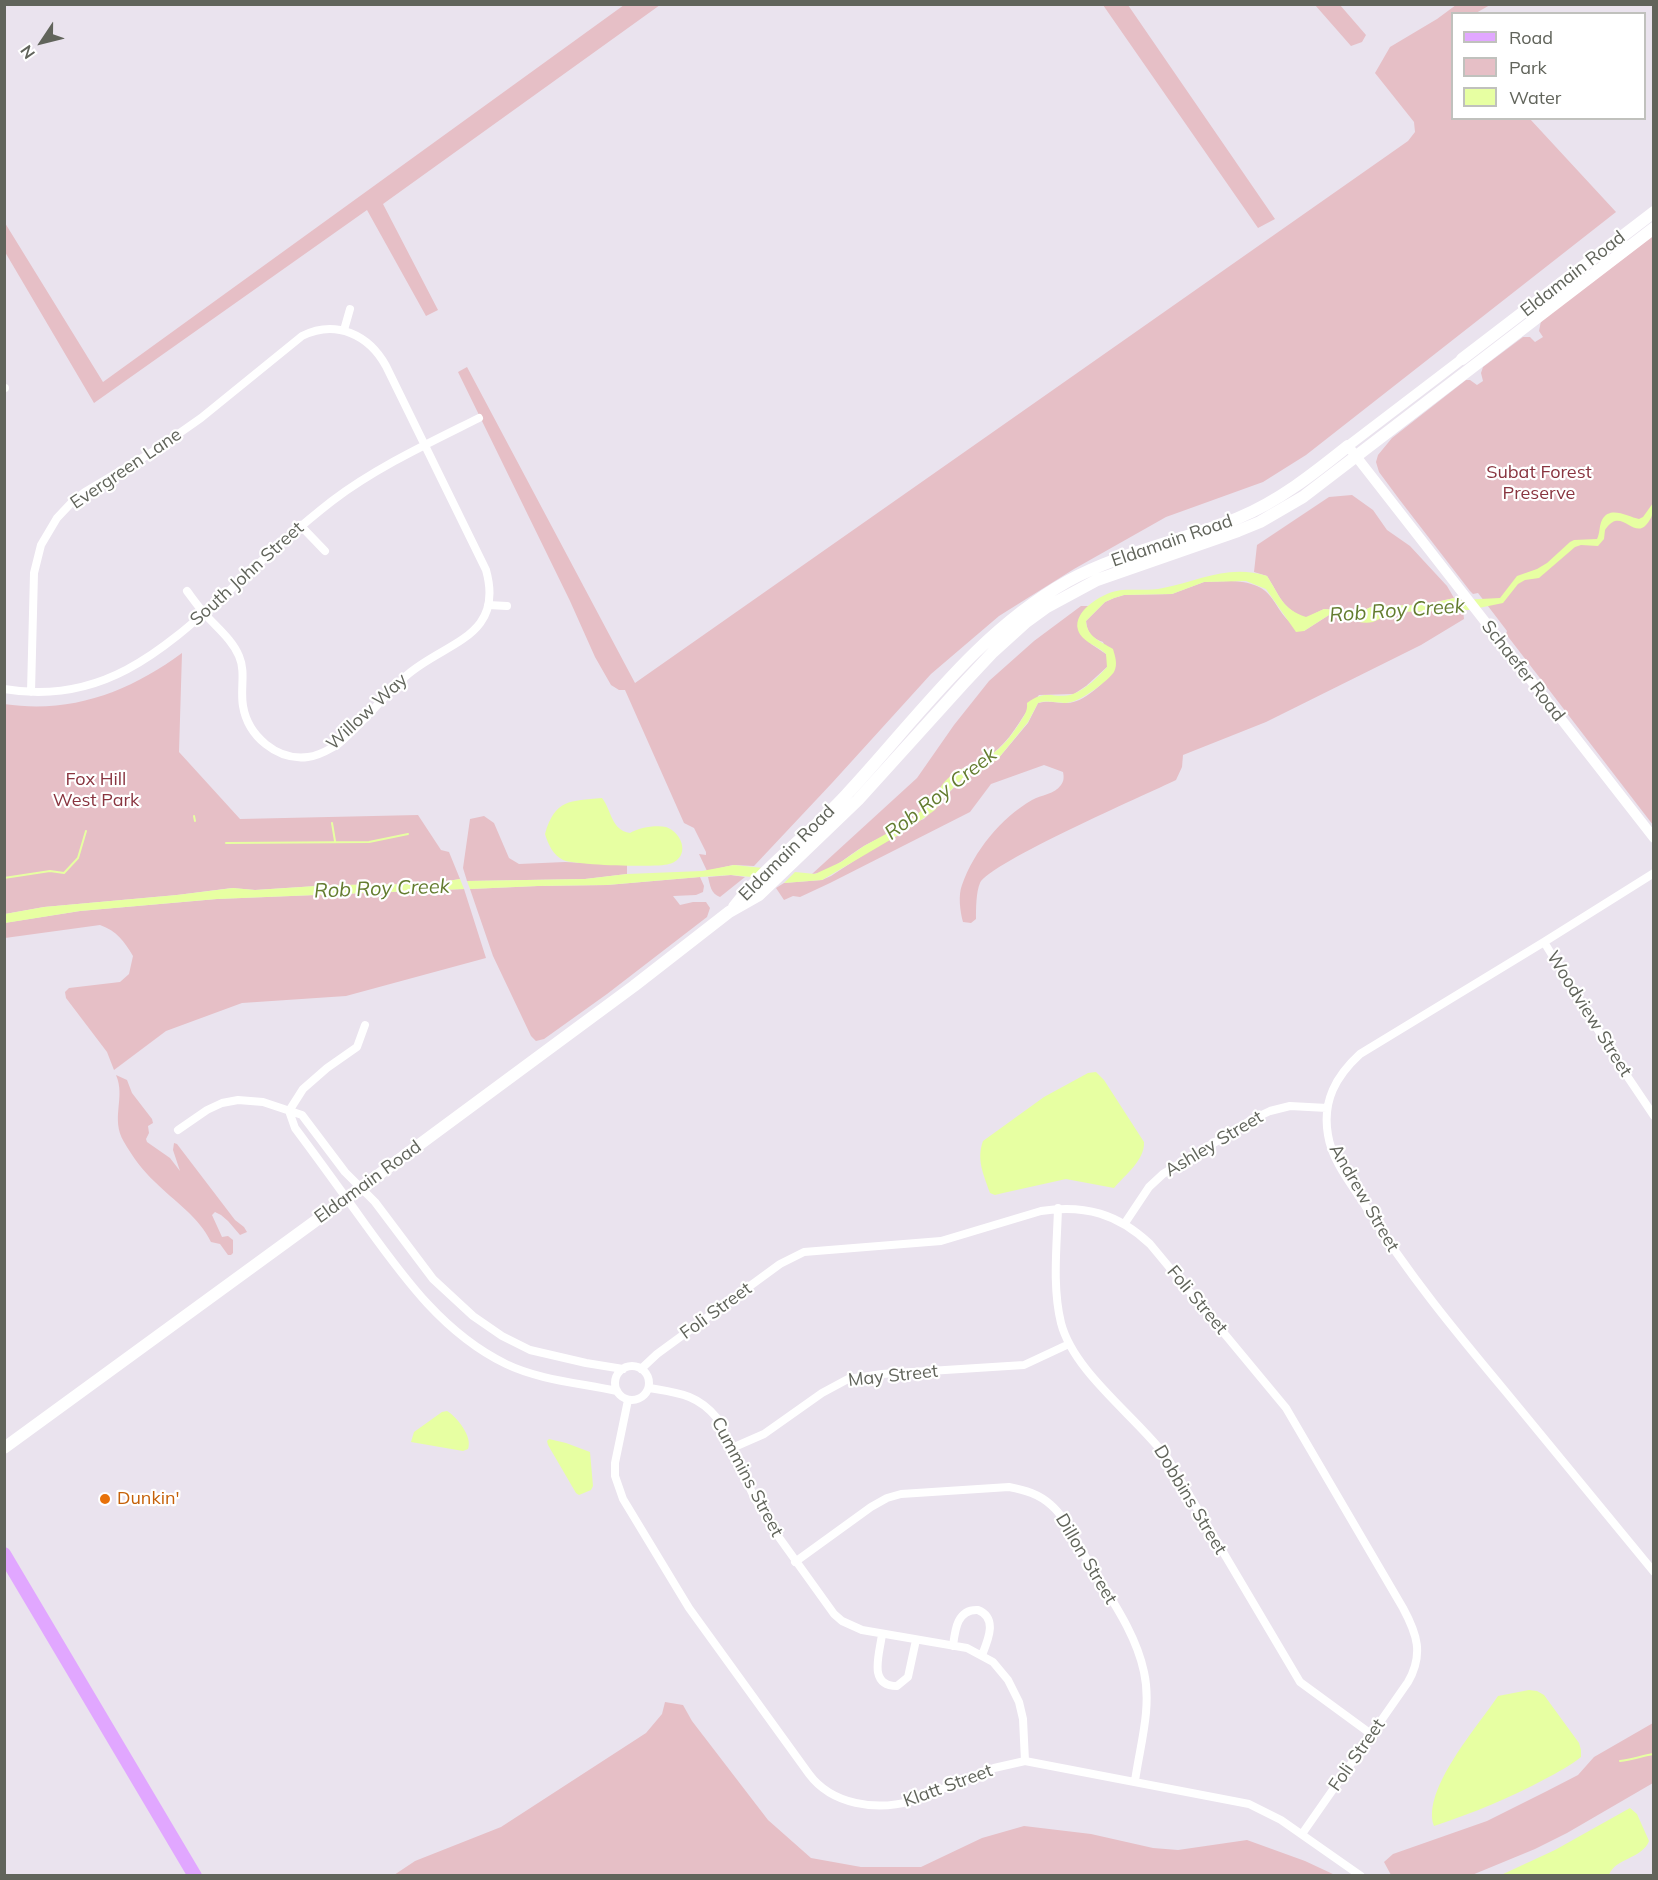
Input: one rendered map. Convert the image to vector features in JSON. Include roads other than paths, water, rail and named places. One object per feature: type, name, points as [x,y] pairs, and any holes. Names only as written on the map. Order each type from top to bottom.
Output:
[{"type":"main road","name":"Eldamain Road","points":[[1462,359],[1653,212]]},
{"type":"main road","name":"Eldamain Road","points":[[4,1448],[634,986],[729,912],[759,895],[816,842],[889,767],[993,652],[1024,623],[1047,607],[1097,580],[1260,522],[1303,497],[1653,228]]},
{"type":"main road","points":[[1520,314],[1529,325]]},
{"type":"main road","name":"Eldamain Road","points":[[729,912],[749,886],[845,796],[975,652],[1007,622],[1041,597],[1070,580],[1112,561],[1240,517],[1293,489],[1348,446]]},
{"type":"main road","points":[[4,1554],[195,1875]]},
{"type":"street","points":[[350,309],[344,330],[360,337],[379,354],[486,570],[490,586],[488,604],[507,606]]},
{"type":"street","name":"Evergreen Lane","points":[[31,692],[33,586],[36,558],[46,536],[63,512],[86,492],[154,451],[201,418],[294,341],[317,331],[344,330]]},
{"type":"street","name":"Eldamain Road","points":[[1348,446],[1462,359]]},
{"type":"street","name":"South John Street","points":[[4,689],[31,692],[75,688],[127,671],[162,649],[300,525],[335,498],[382,468],[479,418]]},
{"type":"street","name":"Schaefer Road","points":[[1348,446],[1653,838]]},
{"type":"street","points":[[300,525],[325,551]]},
{"type":"street","name":"Willow Way","points":[[188,591],[204,613],[230,640],[240,658],[243,673],[243,706],[248,723],[268,747],[297,758],[323,753],[337,745],[408,674],[427,660],[467,638],[480,623],[488,604]]},
{"type":"street","name":"Andrew Street","points":[[1653,873],[1360,1054],[1336,1081],[1330,1093],[1327,1108],[1328,1136],[1335,1155],[1399,1258],[1434,1305],[1653,1572]]},
{"type":"street","name":"Woodview Street","points":[[1544,942],[1653,1116]]},
{"type":"street","points":[[289,1111],[303,1089],[357,1047],[365,1025]]},
{"type":"street","points":[[178,1130],[207,1110],[222,1103],[251,1100],[289,1111],[302,1115],[345,1172],[362,1187],[433,1279],[460,1306],[490,1328],[530,1350],[623,1369],[630,1367],[640,1369],[646,1375],[649,1388],[639,1399],[628,1400],[617,1391],[530,1373],[506,1364],[455,1330],[429,1307],[406,1280],[295,1128],[289,1111]]},
{"type":"street","name":"Ashley Street","points":[[1125,1223],[1149,1187],[1163,1174],[1253,1119],[1270,1111],[1290,1106],[1327,1108]]},
{"type":"street","name":"Foli Street","points":[[640,1369],[773,1269],[804,1252],[941,1241],[1058,1208],[1093,1211],[1125,1223],[1150,1244],[1286,1408],[1414,1628],[1417,1653],[1413,1674],[1302,1834]]},
{"type":"street","name":"Dobbins Street","points":[[1058,1208],[1058,1306],[1070,1344],[1092,1375],[1142,1427],[1168,1459],[1300,1682],[1371,1734]]},
{"type":"street","name":"May Street","points":[[732,1448],[762,1435],[822,1393],[848,1379],[882,1374],[1024,1365],[1070,1344]]},
{"type":"street","points":[[617,1391],[615,1382],[623,1369]]},
{"type":"street","name":"Cummins Street","points":[[649,1388],[681,1394],[699,1401],[717,1418],[755,1499],[795,1562],[841,1620],[862,1630],[967,1648],[993,1662],[1015,1692],[1019,1702],[1023,1719],[1025,1761]]},
{"type":"street","name":"Klatt Street","points":[[628,1400],[615,1463],[615,1476],[623,1499],[689,1608],[808,1773],[824,1790],[848,1801],[885,1806],[898,1805],[994,1768],[1025,1761],[1248,1804],[1281,1820],[1361,1875]]},
{"type":"street","name":"Dillon Street","points":[[795,1562],[874,1504],[901,1494],[1009,1487],[1044,1499],[1061,1516],[1128,1629],[1139,1653],[1144,1673],[1147,1711],[1134,1781]]},
{"type":"street","points":[[953,1646],[958,1620],[967,1612],[978,1610],[988,1617],[990,1628],[982,1655]]},
{"type":"street","points":[[882,1634],[876,1669],[878,1677],[889,1685],[897,1686],[908,1677],[916,1640]]},
{"type":"water","name":"Rob Roy Creek","points":[[1653,503],[1651,517],[1642,528],[1638,529],[1619,521],[1614,522],[1605,530],[1604,539],[1598,546],[1575,547],[1539,578],[1525,580],[1518,584],[1503,603],[1469,610],[1395,612],[1368,623],[1329,615],[1304,631],[1296,632],[1266,589],[1246,581],[1204,582],[1172,594],[1124,595],[1114,598],[1105,602],[1086,621],[1092,635],[1113,649],[1116,660],[1115,669],[1106,680],[1076,701],[1038,703],[1028,722],[997,760],[966,775],[935,810],[907,830],[822,880],[784,883],[795,872],[815,874],[841,862],[864,846],[908,822],[937,797],[940,788],[951,775],[990,755],[1002,745],[1024,717],[1027,703],[1045,695],[1073,694],[1092,682],[1107,667],[1106,654],[1083,638],[1078,630],[1078,623],[1085,609],[1108,594],[1122,590],[1158,589],[1214,575],[1240,572],[1267,576],[1287,606],[1306,617],[1324,609],[1360,612],[1373,606],[1423,605],[1454,598],[1461,600],[1500,598],[1517,576],[1547,563],[1570,542],[1597,539],[1601,522],[1605,516],[1610,513],[1619,513],[1639,519]]},
{"type":"water","points":[[602,798],[615,824],[624,831],[630,833],[642,828],[657,826],[671,829],[681,841],[681,856],[670,864],[649,866],[570,862],[559,858],[551,849],[545,834],[554,814],[559,808],[573,801]]},
{"type":"water","points":[[734,865],[763,868],[752,877],[731,875],[607,885],[470,889],[467,881],[585,879],[627,874],[702,871]]},
{"type":"water","name":"Rob Roy Creek","points":[[460,879],[464,889],[217,899],[80,911],[5,923],[5,914],[44,907],[233,888],[255,890],[332,885],[429,884]]},
{"type":"water","points":[[1096,1072],[1104,1080],[1144,1142],[1141,1155],[1134,1167],[1114,1188],[1066,1179],[995,1195],[990,1193],[983,1174],[980,1155],[983,1141],[1044,1097],[1088,1073]]},
{"type":"water","points":[[447,1411],[459,1422],[466,1433],[468,1449],[463,1451],[411,1442],[414,1432],[442,1412]]},
{"type":"water","points":[[549,1439],[590,1452],[593,1486],[591,1490],[579,1495],[576,1493],[548,1445]]},
{"type":"water","points":[[1529,1690],[1544,1695],[1579,1743],[1581,1757],[1518,1793],[1434,1826],[1432,1811],[1436,1795],[1454,1758],[1466,1740],[1498,1696]]},
{"type":"water","points":[[1630,1808],[1637,1814],[1649,1841],[1641,1852],[1617,1865],[1609,1875],[1501,1875],[1555,1850]]},
{"type":"waterway","points":[[194,816],[195,821]]},
{"type":"waterway","points":[[332,823],[335,841]]},
{"type":"waterway","points":[[4,878],[50,871],[64,873],[78,858],[86,831]]},
{"type":"waterway","points":[[226,843],[369,842],[408,834]]},
{"type":"waterway","points":[[1620,1761],[1654,1754]]},
{"type":"place","name":"Dunkin'","points":[[105,1499]]},
{"type":"park label","name":"Subat Forest Preserve","points":[[1539,483]]},
{"type":"park label","name":"Fox Hill West Park","points":[[96,790]]}]
